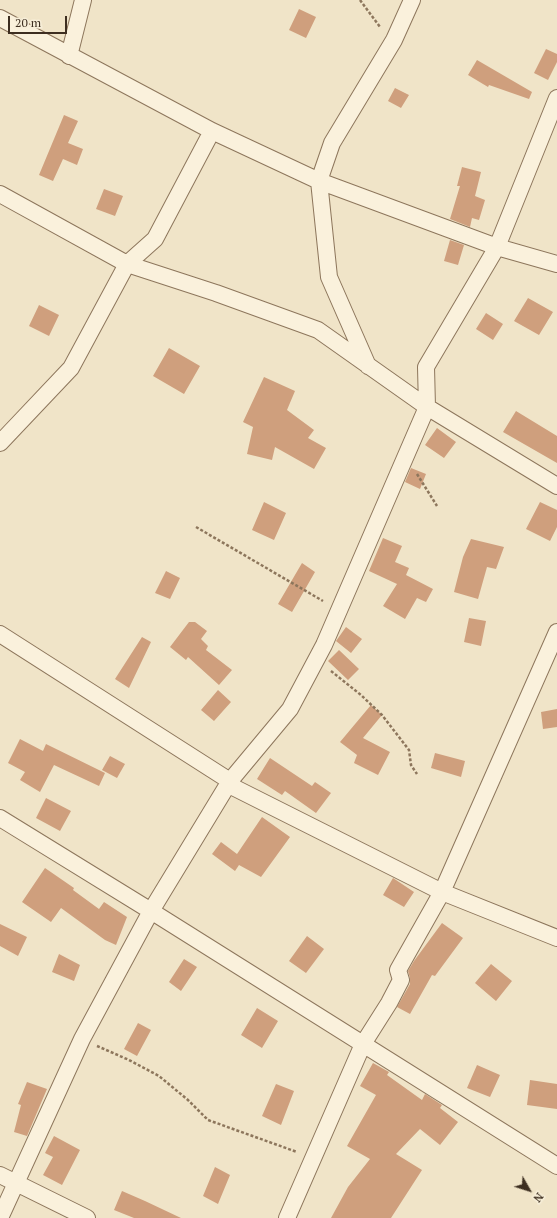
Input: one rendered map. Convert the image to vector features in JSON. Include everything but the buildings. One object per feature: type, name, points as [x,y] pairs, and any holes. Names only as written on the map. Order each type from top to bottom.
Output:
[{"type":"street","points":[[69,56],[83,0]]},
{"type":"street","points":[[368,366],[329,277],[319,181],[332,143],[394,40],[412,0]]},
{"type":"street","points":[[0,18],[212,131],[319,181],[497,247],[557,264]]},
{"type":"street","points":[[0,1218],[82,1039],[151,911],[230,781],[290,709],[317,659],[427,408],[426,367],[497,247],[557,98]]},
{"type":"street","points":[[0,443],[71,368],[127,264],[155,240],[212,131]]},
{"type":"street","points":[[0,194],[127,264],[216,293],[318,330],[427,408],[557,486]]},
{"type":"street","points":[[287,1218],[362,1044],[402,980],[398,970],[442,892],[557,632]]},
{"type":"street","points":[[0,634],[230,781],[229,785],[442,892],[557,938]]},
{"type":"street","points":[[0,818],[557,1166]]},
{"type":"street","points":[[0,1175],[87,1218]]},
{"type":"path","points":[[360,0],[377,25],[394,40]]},
{"type":"path","points":[[406,456],[437,506]]},
{"type":"path","points":[[196,527],[339,610]]},
{"type":"path","points":[[317,659],[361,695],[382,715],[409,750],[411,765],[417,774]]},
{"type":"path","points":[[82,1039],[129,1060],[159,1076],[188,1100],[208,1120],[313,1158]]}]
